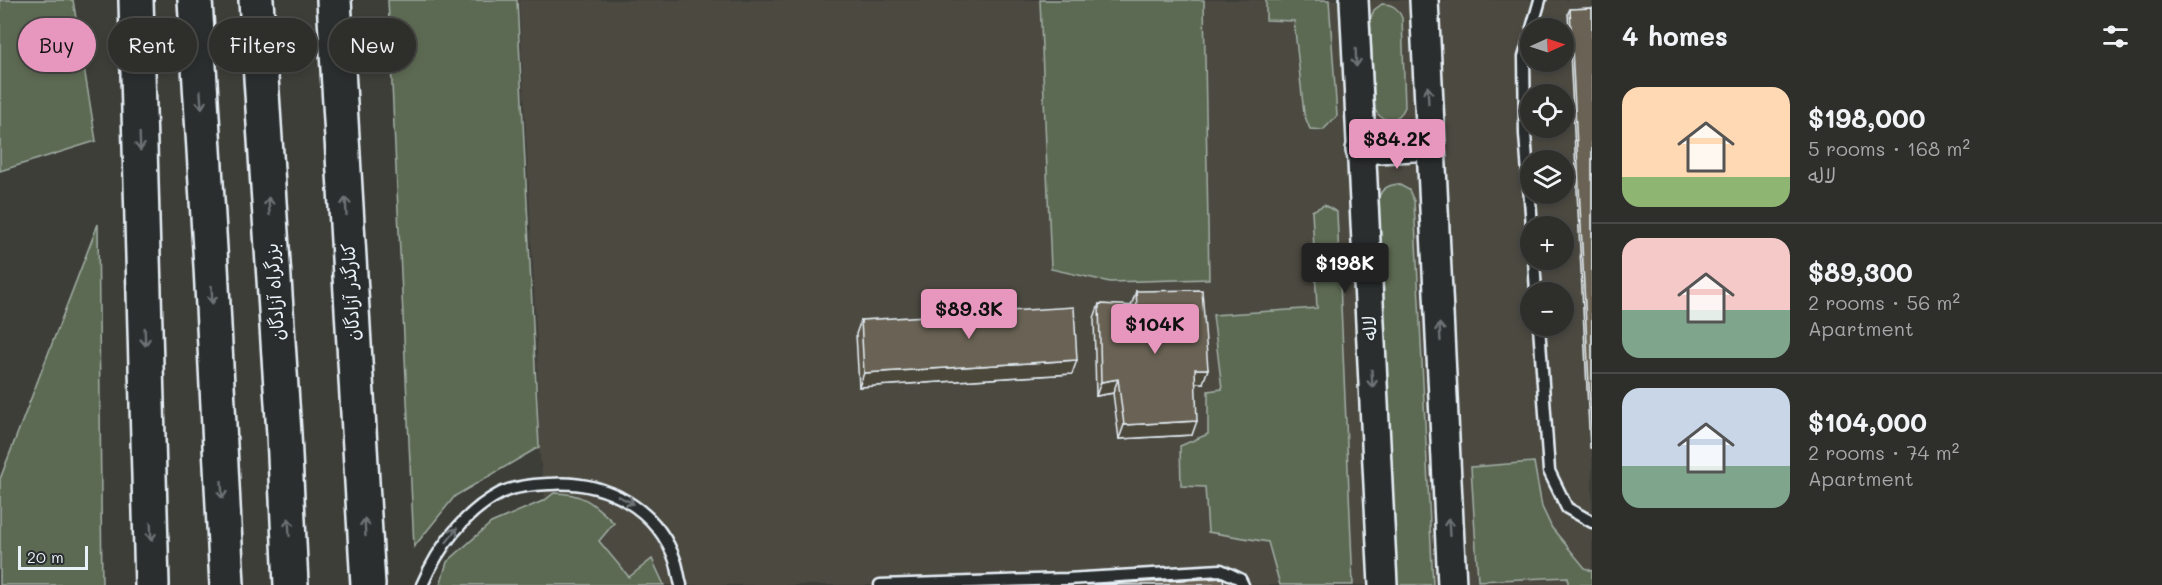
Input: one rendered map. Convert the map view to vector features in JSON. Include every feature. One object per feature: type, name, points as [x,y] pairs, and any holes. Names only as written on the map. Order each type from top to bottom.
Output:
[{"type":"main road","points":[[136,0],[152,585]]},
{"type":"main road","points":[[195,0],[227,585]]},
{"type":"main road","name":"بزرگراه آزادگان","points":[[256,0],[284,434],[291,585]]},
{"type":"main road","name":"کنارگذر آزادگان","points":[[334,0],[368,585]]},
{"type":"street","name":"لاله","points":[[1354,0],[1383,585]]},
{"type":"street","points":[[1424,0],[1452,585]]},
{"type":"street","points":[[1360,150],[1430,146]]},
{"type":"lane","points":[[1535,18],[1540,0]]},
{"type":"lane","points":[[1524,72],[1525,134],[1531,216]]},
{"type":"lane","points":[[1540,336],[1549,471],[1567,508],[1592,522]]},
{"type":"lane","points":[[422,585],[452,532],[482,504],[503,492],[533,485],[569,482],[608,492],[636,505],[662,535],[676,562],[681,585]]},
{"type":"lane","points":[[882,585],[1067,582],[1221,570],[1240,579],[1243,585]]},
{"type":"shaded area","points":[[519,0],[1592,0],[1592,585],[549,585],[545,500],[539,447],[537,344]]},
{"type":"green space","points":[[0,0],[73,0],[76,18],[18,18],[18,72],[85,72],[96,141],[0,171]]},
{"type":"green space","points":[[388,0],[517,0],[539,447],[455,496],[414,547],[391,72],[416,72],[416,18],[389,18]]},
{"type":"green space","points":[[1040,0],[1204,0],[1209,279],[1110,282],[1051,269]]},
{"type":"green space","points":[[1266,0],[1329,0],[1337,116],[1323,130],[1310,129],[1304,114],[1294,21],[1266,20]]},
{"type":"green space","points":[[1382,4],[1395,7],[1402,18],[1405,107],[1399,116],[1391,119],[1382,118],[1375,110],[1370,20],[1374,10]]},
{"type":"green space","points":[[1398,184],[1409,190],[1414,201],[1433,585],[1397,585],[1378,202],[1384,189]]},
{"type":"green space","points":[[1324,205],[1337,212],[1353,585],[1280,585],[1268,542],[1208,532],[1205,487],[1181,486],[1180,446],[1208,434],[1208,391],[1222,389],[1213,315],[1317,308],[1312,211]]},
{"type":"green space","points":[[98,224],[102,585],[0,585],[0,479]]},
{"type":"green space","points":[[1534,462],[1542,507],[1552,528],[1585,568],[1592,571],[1592,585],[1568,585],[1568,577],[1478,581],[1471,467]]},
{"type":"green space","points":[[554,493],[581,497],[600,510],[614,523],[599,541],[629,577],[652,559],[664,585],[440,585],[447,562],[491,523],[545,500]]},
{"type":"building","points":[[1592,8],[1592,444],[1573,72],[1574,18],[1570,18],[1570,9]]},
{"type":"building","points":[[1202,290],[1208,369],[1195,369],[1197,421],[1124,425],[1118,379],[1101,382],[1099,304],[1137,306],[1136,291]]},
{"type":"building","points":[[1074,307],[1077,360],[864,373],[861,320]]},
{"type":"building","points":[[1223,578],[1224,585],[1087,585]]}]
